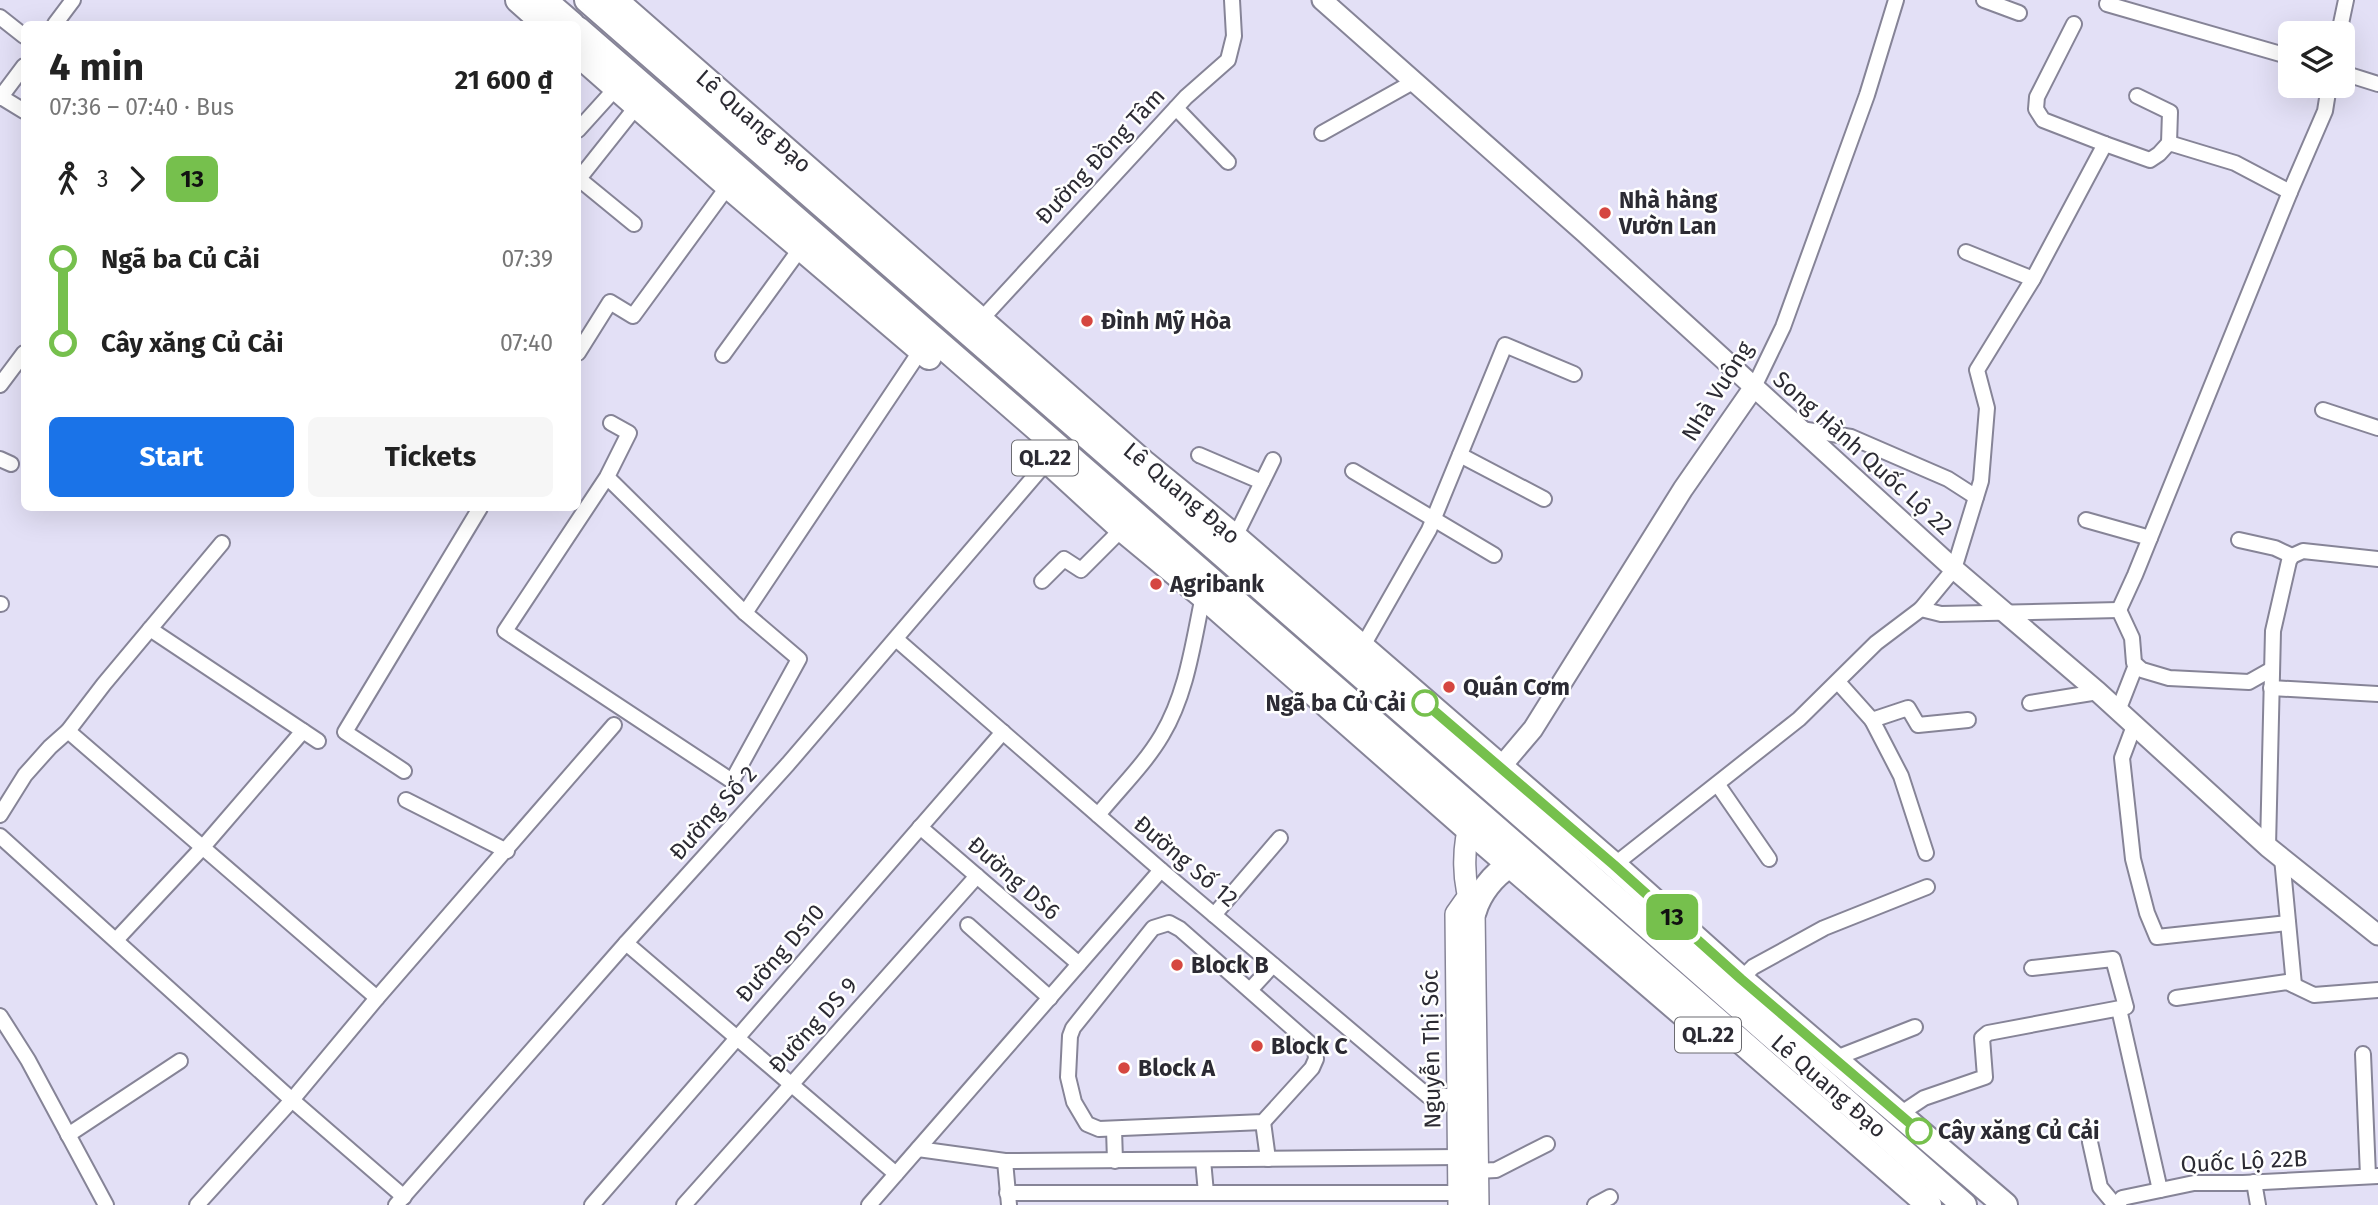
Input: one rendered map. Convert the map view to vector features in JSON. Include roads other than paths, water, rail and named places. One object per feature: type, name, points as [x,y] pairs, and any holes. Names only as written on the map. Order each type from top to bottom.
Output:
[{"type":"highway","name":"Lê Quang Đạo","points":[[587,0],[976,326]]},
{"type":"highway","name":"Lê Quang Đạo","points":[[615,0],[976,326],[1493,778],[1561,850],[1964,1205]]},
{"type":"highway","points":[[533,13],[561,21]]},
{"type":"highway","name":"Lê Quang Đạo","points":[[581,32],[735,179],[1471,820]]},
{"type":"highway","name":"Lê Quang Đạo","points":[[581,57],[636,107],[735,179],[800,248],[921,350],[1053,454],[1122,529],[1929,1205]]},
{"type":"highway","name":"Lê Quang Đạo","points":[[1493,778],[1614,865],[1741,979],[2005,1205]]},
{"type":"highway","name":"Lê Quang Đạo","points":[[1521,862],[1905,1205]]},
{"type":"highway","points":[[1471,904],[1521,862]]},
{"type":"main road","name":"Nguyễn Thị Sóc","points":[[1478,1205],[1471,904],[1465,872],[1471,820],[1493,778]]},
{"type":"main road","name":"Nguyễn Thị Sóc","points":[[1459,1199],[1455,914],[1471,904]]},
{"type":"street","points":[[57,21],[73,0]]},
{"type":"street","name":"Đường Đồng Tâm","points":[[976,326],[1176,108],[1228,60],[1234,36],[1232,0]]},
{"type":"street","name":"Song Hành Quốc Lộ 22","points":[[1322,0],[1954,569],[2098,692],[2275,853],[2378,935]]},
{"type":"street","name":"Nhà Vuông","points":[[1493,778],[1533,729],[1676,500],[1754,387],[1783,327],[1867,95],[1896,0]]},
{"type":"street","points":[[1984,0],[2019,13]]},
{"type":"street","points":[[2342,21],[2346,0]]},
{"type":"street","points":[[2107,4],[2278,53]]},
{"type":"street","points":[[0,17],[21,34]]},
{"type":"street","points":[[2074,24],[2038,97],[2036,109],[2043,120],[2150,160],[2169,143],[2170,112],[2137,96]]},
{"type":"street","points":[[21,70],[0,98],[21,109]]},
{"type":"street","points":[[2355,77],[2378,84]]},
{"type":"street","points":[[1322,133],[1413,82]]},
{"type":"street","points":[[581,127],[616,88]]},
{"type":"street","points":[[2272,669],[2249,682],[2169,678],[2142,670],[2134,663],[2132,638],[2119,610],[2325,111],[2327,98]]},
{"type":"street","points":[[581,175],[636,107]]},
{"type":"street","points":[[1176,108],[1228,162]]},
{"type":"street","points":[[2169,143],[2235,163],[2290,192]]},
{"type":"street","points":[[1614,865],[1798,719],[1876,643],[1921,609],[1954,569],[1981,481],[1987,408],[1977,370],[2033,279],[2105,144]]},
{"type":"street","points":[[581,348],[610,302],[633,316],[735,179]]},
{"type":"street","points":[[581,181],[634,224]]},
{"type":"street","points":[[723,355],[800,248]]},
{"type":"street","points":[[1966,251],[2033,279]]},
{"type":"street","points":[[1357,658],[1433,520],[1505,345],[1574,374]]},
{"type":"street","points":[[745,613],[921,350]]},
{"type":"street","points":[[0,385],[21,357]]},
{"type":"street","points":[[2323,410],[2378,428]]},
{"type":"street","points":[[607,477],[745,613],[799,659],[732,780],[505,631],[607,477],[629,433],[611,423]]},
{"type":"street","points":[[1800,429],[1851,437],[1948,479],[1976,497]]},
{"type":"street","name":"Đường Số 2","points":[[400,1201],[626,943],[788,764],[1053,454]]},
{"type":"street","points":[[1199,455],[1262,482]]},
{"type":"street","points":[[1460,455],[1544,499]]},
{"type":"street","points":[[1230,547],[1273,460]]},
{"type":"street","points":[[1353,471],[1494,555]]},
{"type":"street","points":[[404,771],[345,732],[478,511]]},
{"type":"street","points":[[2086,520],[2150,538]]},
{"type":"street","points":[[1042,580],[1064,559],[1081,570],[1122,529]]},
{"type":"street","points":[[2239,540],[2275,548],[2292,556]]},
{"type":"street","points":[[0,815],[25,775],[68,731],[222,542]]},
{"type":"street","points":[[2294,985],[2288,923],[2275,853],[2271,688],[2273,631],[2292,556],[2303,551],[2378,559]]},
{"type":"street","points":[[1098,815],[1162,735],[1186,675],[1203,596]]},
{"type":"street","points":[[1921,609],[1941,614],[2119,610]]},
{"type":"street","points":[[150,629],[317,741]]},
{"type":"street","name":"Đường Số 12","points":[[895,639],[1161,870],[1428,1096],[1457,1096]]},
{"type":"street","points":[[2118,711],[2136,665]]},
{"type":"street","points":[[1838,682],[1872,720],[1900,776],[1926,853]]},
{"type":"street","points":[[2271,688],[2378,694]]},
{"type":"street","points":[[2030,703],[2098,692]]},
{"type":"street","points":[[1872,720],[1908,708],[1918,725],[1968,720]]},
{"type":"street","points":[[197,1205],[292,1100],[614,725]]},
{"type":"street","points":[[2134,726],[2122,758],[2126,796],[2133,859],[2147,913],[2157,937],[2288,923]]},
{"type":"street","points":[[68,731],[377,998]]},
{"type":"street","points":[[116,940],[203,847],[303,731]]},
{"type":"street","name":"Đường Ds10","points":[[592,1205],[1003,732]]},
{"type":"street","points":[[1718,785],[1769,859]]},
{"type":"street","points":[[405,800],[507,851]]},
{"type":"street","name":"Đường DS6","points":[[920,827],[1079,964]]},
{"type":"street","points":[[0,836],[400,1201]]},
{"type":"street","points":[[1214,915],[1280,838]]},
{"type":"street","points":[[869,1205],[1161,870]]},
{"type":"street","name":"Đường DS 9","points":[[684,1205],[977,876]]},
{"type":"street","points":[[1741,979],[1753,967],[1824,928],[1927,887]]},
{"type":"street","points":[[1163,924],[1175,925],[1250,990],[1313,1044],[1316,1052],[1312,1068],[1264,1122],[1099,1129],[1087,1124],[1077,1111],[1068,1077],[1070,1036],[1073,1028],[1153,928],[1163,924]]},
{"type":"street","points":[[968,925],[1050,998]]},
{"type":"street","points":[[626,943],[896,1174]]},
{"type":"street","points":[[2032,968],[2113,959],[2160,1190]]},
{"type":"street","points":[[1250,990],[1273,965]]},
{"type":"street","points":[[2176,998],[2287,982],[2314,995],[2378,990]]},
{"type":"street","points":[[1900,1114],[1924,1098],[1985,1077],[1982,1038],[1988,1033],[2123,1008]]},
{"type":"street","points":[[0,1016],[28,1060],[106,1205]]},
{"type":"street","points":[[1836,1058],[1915,1027]]},
{"type":"street","points":[[2363,1054],[2373,1176]]},
{"type":"street","points":[[68,1135],[180,1061]]},
{"type":"street","points":[[1264,1122],[1268,1159]]},
{"type":"street","points":[[1114,1129],[1115,1161]]},
{"type":"street","points":[[2090,1142],[2100,1187],[2117,1205]]},
{"type":"street","points":[[1477,1171],[1496,1170],[1547,1144]]},
{"type":"street","points":[[918,1149],[1005,1161],[1458,1157]]},
{"type":"street","points":[[1203,1160],[1206,1193]]},
{"type":"street","points":[[1005,1161],[1008,1199],[1206,1193],[1459,1199]]},
{"type":"street","name":"Quốc Lộ 22B","points":[[2117,1205],[2122,1198],[2194,1183],[2373,1176]]},
{"type":"street","points":[[2254,1182],[2258,1205]]},
{"type":"street","points":[[1595,1205],[1610,1197]]},
{"type":"place","name":"Nhà hàng Vườn Lan","points":[[1605,213]]},
{"type":"place","name":"Đình Mỹ Hòa","points":[[1087,321]]},
{"type":"place","name":"Agribank","points":[[1156,584]]},
{"type":"place","name":"Quán Cơm","points":[[1449,687]]},
{"type":"place","name":"Ngã ba Củ Cải","points":[[1425,703]]},
{"type":"place","name":"Block B","points":[[1177,965]]},
{"type":"place","name":"Block C","points":[[1257,1046]]},
{"type":"place","name":"Block A","points":[[1124,1068]]},
{"type":"place","name":"Cây xăng Củ Cải","points":[[1919,1131]]}]
